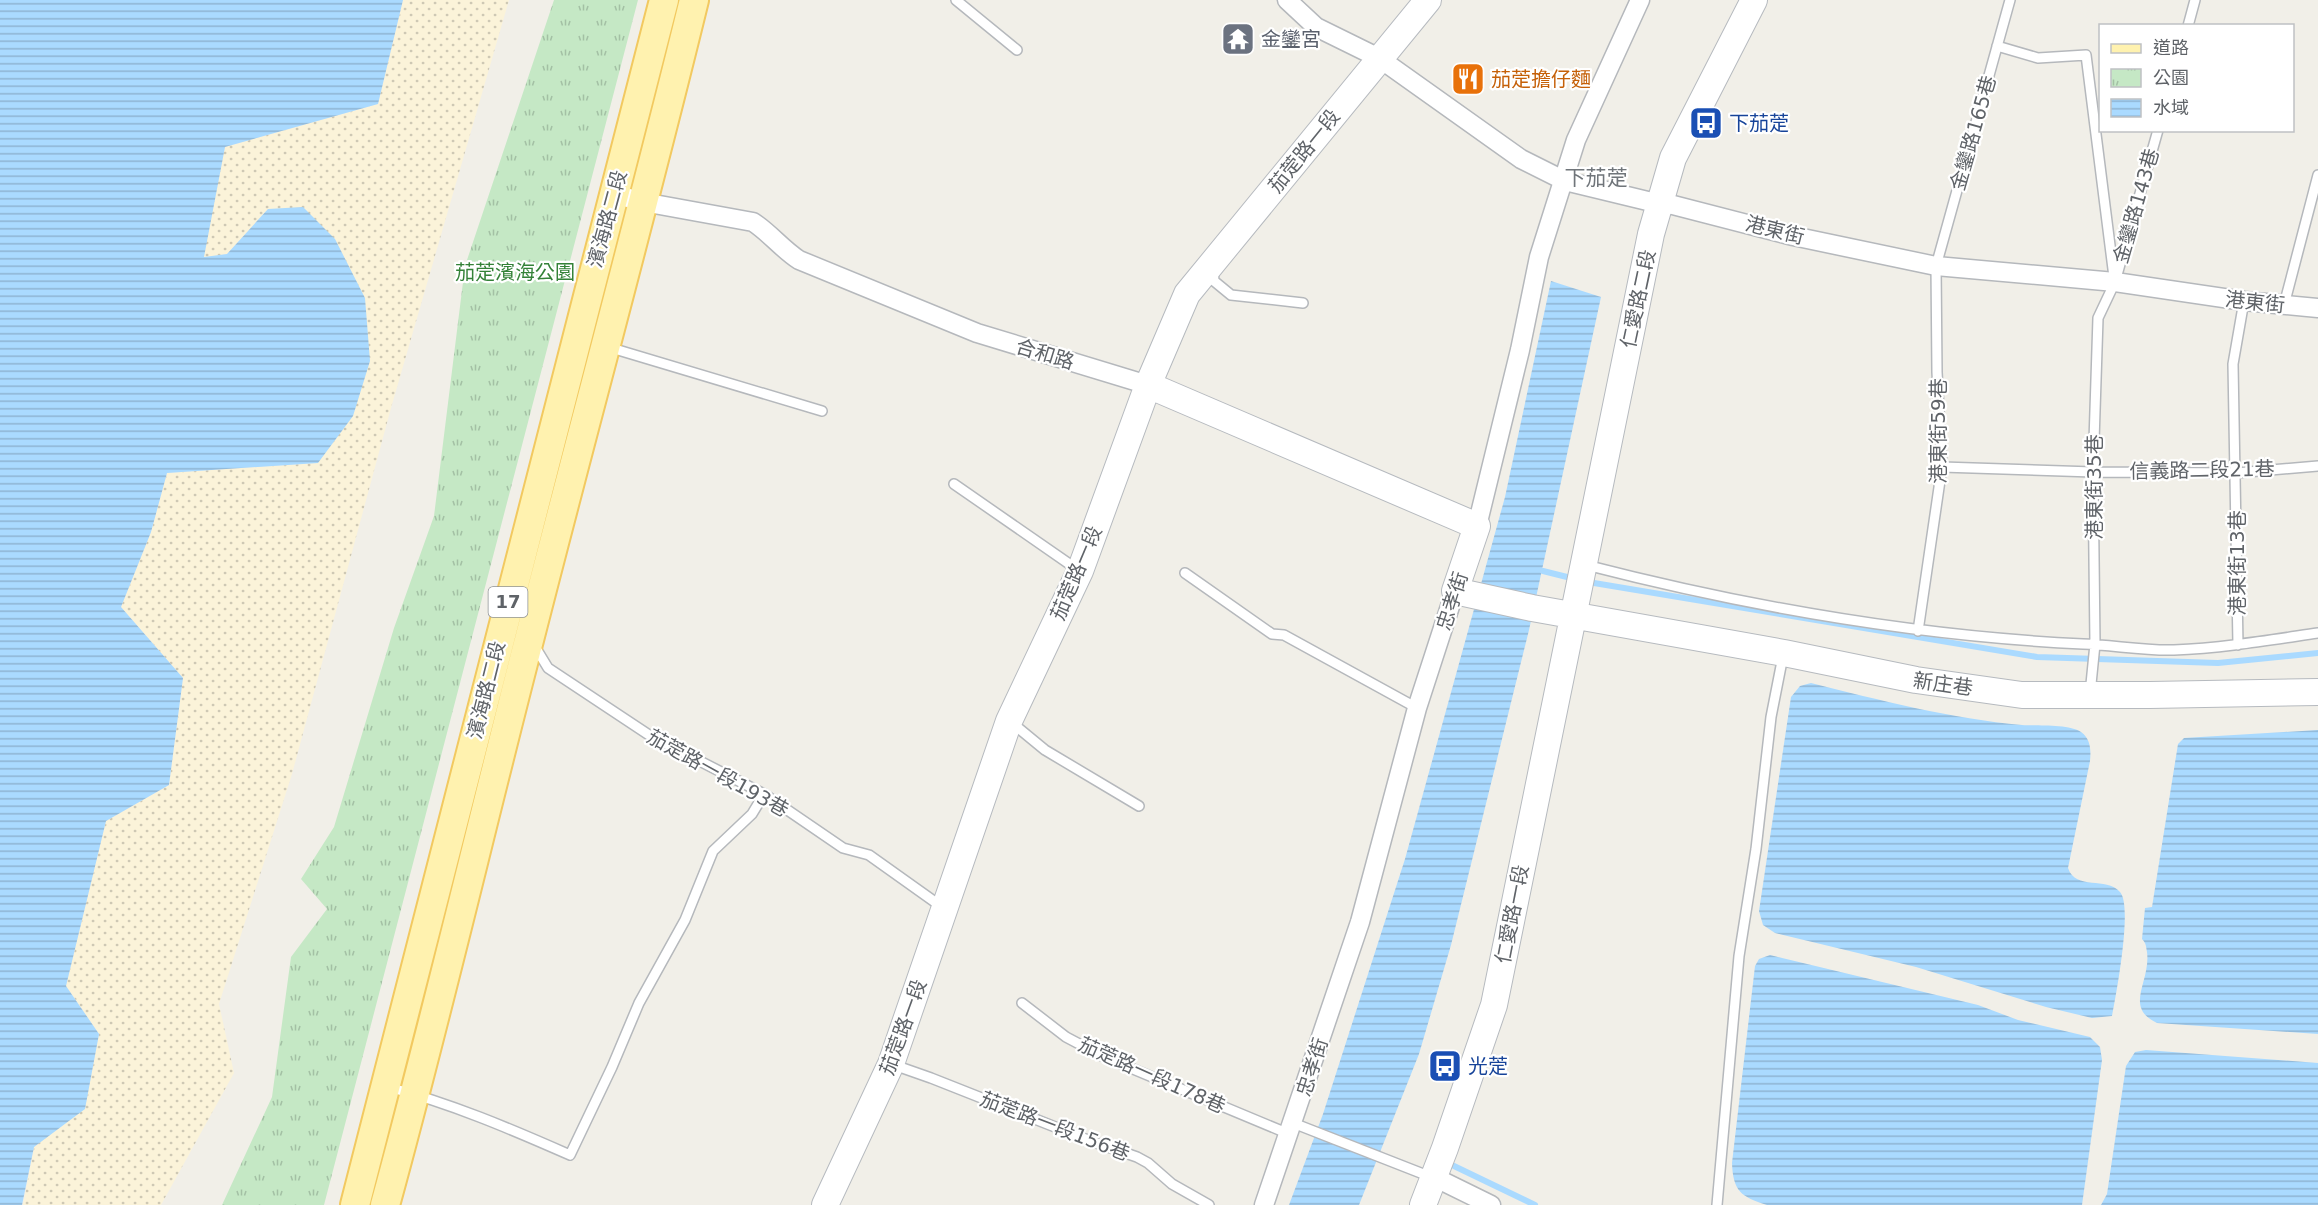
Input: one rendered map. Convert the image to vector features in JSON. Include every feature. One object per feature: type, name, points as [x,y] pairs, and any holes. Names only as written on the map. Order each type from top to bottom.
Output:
[{"type":"main road","name":"濱海路二段","points":[[385,1205],[415,1094],[515,633],[614,194],[664,0]]},
{"type":"main road","name":"濱海路二段","points":[[355,1205],[385,1086],[515,633],[605,346],[694,0]]},
{"type":"street","name":"港東街","points":[[1287,0],[1316,27],[1379,58],[1521,159],[1564,181],[1660,204],[1673,205],[1793,236],[1936,266],[2115,282],[2244,302],[2318,308]]},
{"type":"street","name":"茄萣路一段","points":[[825,1205],[891,1064],[1009,721],[1080,571],[1148,385],[1187,294],[1428,0]]},
{"type":"street","name":"忠孝街","points":[[1264,1205],[1297,1129],[1360,922],[1417,708],[1464,593],[1477,526],[1520,350],[1539,256],[1576,140],[1640,0]]},
{"type":"street","name":"仁愛路二段","points":[[1579,587],[1648,247],[1673,158],[1754,0]]},
{"type":"street","name":"合和路","points":[[614,194],[643,202],[753,222],[764,229],[785,251],[821,269],[977,333],[1148,385],[1477,526]]},
{"type":"street","name":"新庄巷","points":[[1464,593],[1532,608],[1579,587],[1784,653],[1916,681],[2022,695],[2318,692]]},
{"type":"street","name":"仁愛路一段","points":[[1423,1205],[1494,1005],[1579,587]]},
{"type":"street","points":[[1434,1177],[1491,1205]]},
{"type":"lane","points":[[956,0],[1017,50]]},
{"type":"lane","name":"金鑾路165巷","points":[[1936,266],[2010,0]]},
{"type":"lane","points":[[2189,24],[2195,0]]},
{"type":"lane","points":[[1997,46],[2038,58],[2086,55],[2115,282]]},
{"type":"lane","name":"金鑾路143巷","points":[[2115,282],[2157,132]]},
{"type":"lane","points":[[2284,305],[2318,176]]},
{"type":"lane","points":[[1213,263],[1214,281],[1231,295],[1304,303]]},
{"type":"lane","name":"港東街59巷","points":[[1918,631],[1942,467],[1937,372],[1936,266]]},
{"type":"lane","name":"港東街35巷","points":[[2090,695],[2094,644],[2093,472],[2098,318],[2115,282]]},
{"type":"lane","name":"港東街13巷","points":[[2238,645],[2234,364],[2244,302]]},
{"type":"lane","points":[[605,346],[822,411]]},
{"type":"lane","name":"信義路二段21巷","points":[[1942,467],[2093,472],[2236,473],[2318,466]]},
{"type":"lane","points":[[954,484],[1080,571]]},
{"type":"lane","points":[[1185,573],[1272,634],[1284,636],[1417,708]]},
{"type":"lane","points":[[1579,587],[1679,589],[1918,631],[2004,640],[2172,650],[2238,645],[2318,633]]},
{"type":"lane","name":"茄萣路一段193巷","points":[[515,633],[548,668],[649,735],[764,794],[843,848],[868,855],[945,909]]},
{"type":"lane","points":[[1717,1205],[1739,956],[1756,849],[1771,717],[1784,653]]},
{"type":"lane","points":[[1009,721],[1045,750],[1139,806]]},
{"type":"lane","points":[[385,1086],[415,1094],[527,1136],[570,1155],[612,1067],[639,1003],[685,920],[713,851],[752,814],[764,794]]},
{"type":"lane","name":"茄萣路一段178巷","points":[[1022,1003],[1066,1037],[1102,1056],[1297,1129],[1434,1177]]},
{"type":"lane","name":"茄萣路一段156巷","points":[[891,1064],[1137,1157],[1148,1163],[1172,1184],[1209,1205]]},
{"type":"sand","points":[[403,0],[509,0],[391,408],[292,774],[219,1004],[234,1073],[161,1205],[23,1205],[34,1147],[85,1108],[99,1034],[66,986],[106,821],[169,785],[183,678],[121,607],[151,532],[167,473],[318,463],[268,209],[227,254],[203,258],[225,147],[378,104]]},
{"type":"green space","name":"茄萣濱海公園","points":[[554,0],[638,0],[324,1205],[222,1205],[272,1097],[291,957],[327,909],[301,879],[334,827],[394,628],[434,516],[465,266]]},
{"type":"water","points":[[0,0],[403,0],[378,104],[225,147],[204,257],[227,254],[268,209],[303,207],[335,239],[365,298],[370,361],[353,416],[318,463],[167,473],[151,532],[121,607],[183,678],[169,785],[106,821],[66,986],[99,1034],[85,1109],[34,1147],[22,1205],[0,1205]]},
{"type":"water","points":[[1551,281],[1601,297],[1529,630],[1451,945],[1419,1054],[1359,1205],[1289,1205],[1323,1114],[1405,859],[1505,497]]},
{"type":"water","points":[[1811,683],[1943,714],[2022,725],[2076,729],[2087,738],[2090,745],[2090,761],[2068,868],[2078,879],[2114,887],[2124,900],[2124,932],[2112,1016],[2092,1018],[2046,1007],[1916,967],[1775,933],[1763,925],[1759,911],[1791,697],[1800,686]]},
{"type":"water","points":[[2318,730],[2318,1034],[2157,1023],[2147,1017],[2140,1001],[2147,963],[2146,946],[2142,939],[2145,908],[2152,907],[2178,744],[2184,738]]},
{"type":"water","points":[[1770,955],[1978,1005],[2018,1020],[2090,1037],[2100,1047],[2102,1060],[2082,1205],[1767,1205],[1740,1192],[1734,1180],[1732,1163],[1755,966],[1759,959]]},
{"type":"water","points":[[2146,1050],[2318,1063],[2318,1205],[2101,1205],[2107,1194],[2126,1066],[2135,1052]]},
{"type":"waterway","points":[[1543,571],[1575,579]]},
{"type":"waterway","points":[[1588,582],[2037,657],[2218,663],[2318,653]]},
{"type":"waterway","points":[[1454,1166],[1535,1205]]},
{"type":"place","name":"金鑾宮","points":[[1238,39]]},
{"type":"place","name":"茄萣擔仔麵","points":[[1468,79]]},
{"type":"place","name":"下茄萣","points":[[1706,123]]},
{"type":"place","name":"光萣","points":[[1445,1066]]},
{"type":"district","name":"下茄萣","points":[[1596,178]]}]
